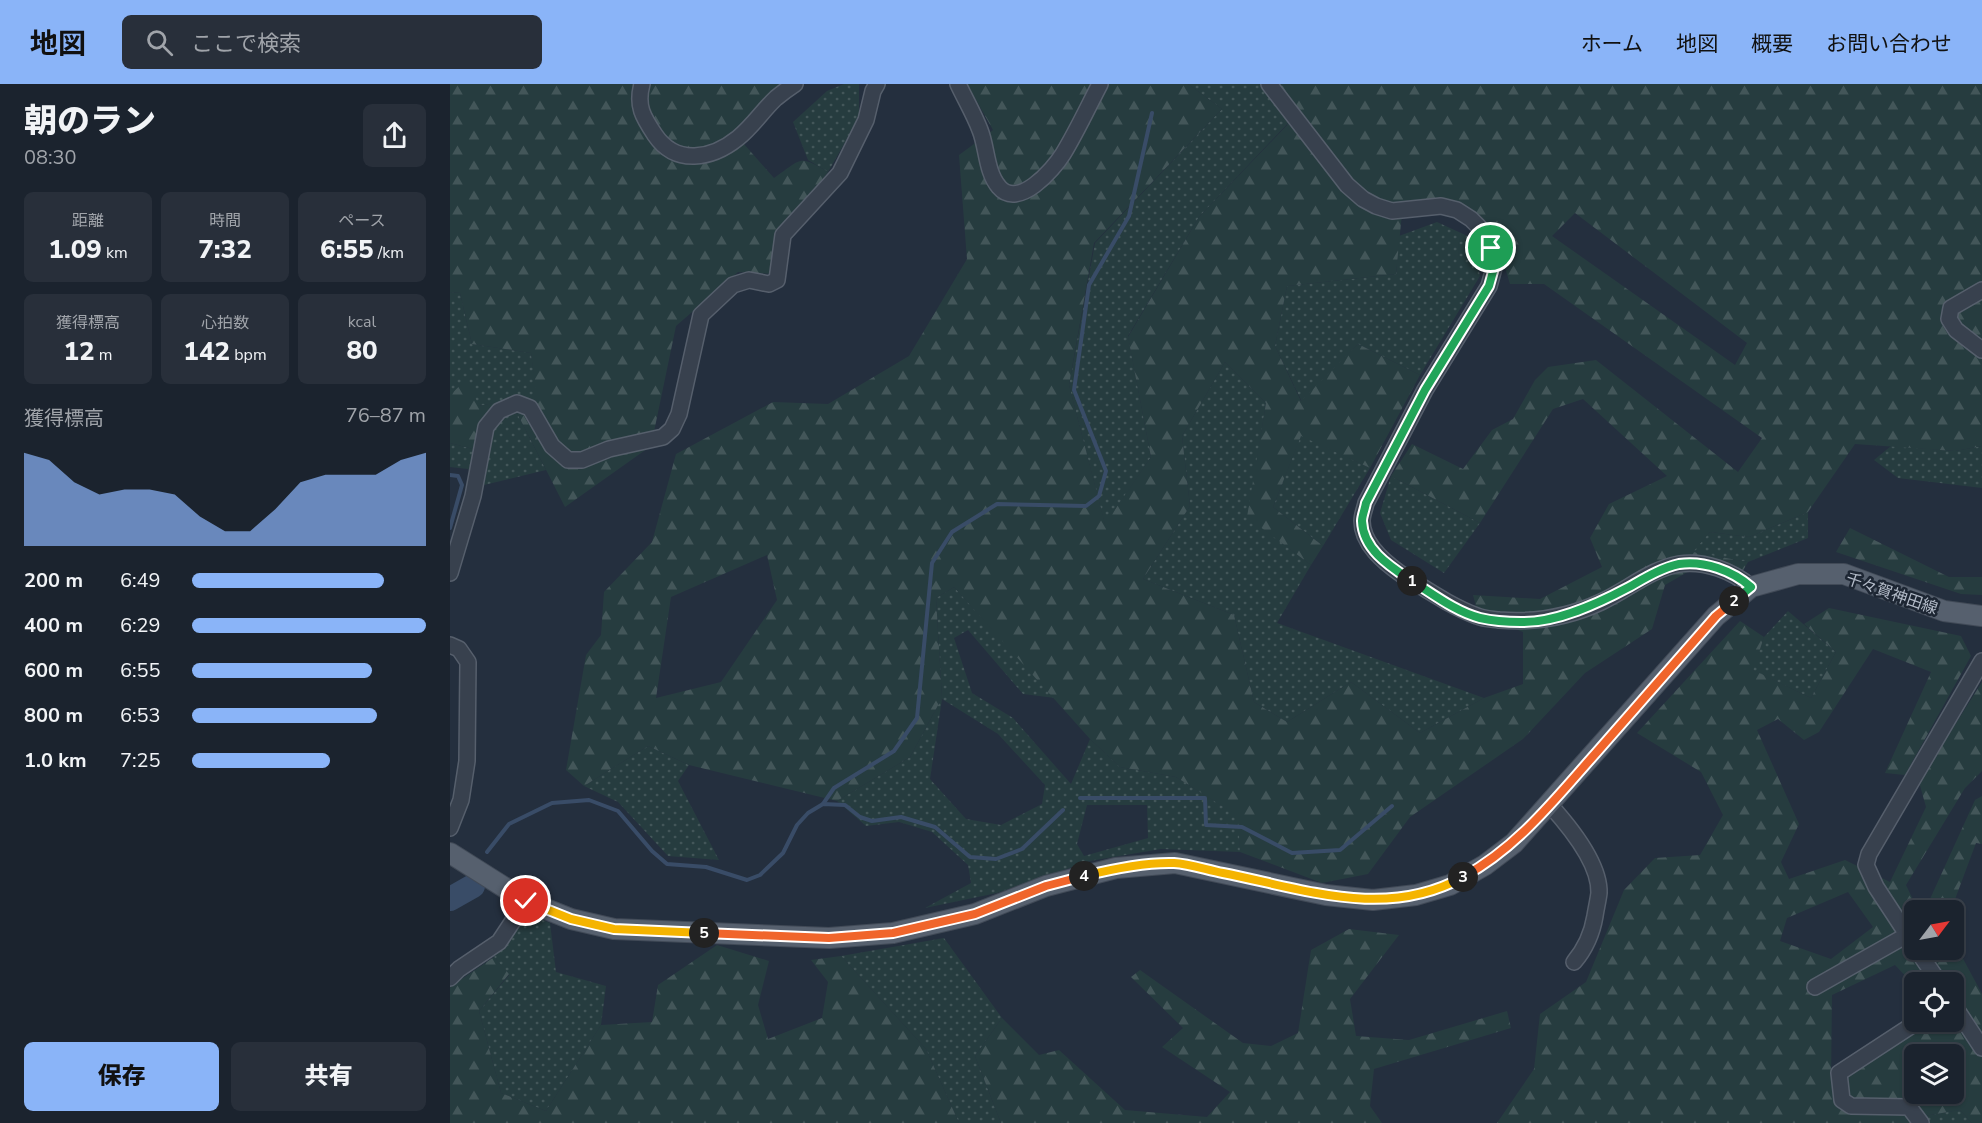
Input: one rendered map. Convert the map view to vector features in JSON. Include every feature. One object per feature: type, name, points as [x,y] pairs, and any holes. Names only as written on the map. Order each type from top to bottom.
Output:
[{"type":"main road","name":"千々賀神田線","points":[[450,853],[526,901],[571,919],[614,929],[829,938],[893,933],[975,914],[1046,886],[1116,868],[1175,863],[1326,895],[1373,900],[1416,895],[1450,885],[1485,865],[1514,843],[1716,616],[1751,587],[1798,574],[1844,574],[1944,611],[1982,616]]},
{"type":"street","points":[[642,84],[639,94],[642,116],[657,139],[674,153],[696,157],[723,149],[740,137],[777,97],[795,84]]},
{"type":"street","points":[[450,573],[473,496],[486,428],[499,411],[517,402],[530,408],[552,446],[568,459],[582,460],[609,449],[663,437],[672,429],[679,414],[701,315],[734,285],[749,280],[770,284],[777,280],[783,235],[840,173],[866,120],[877,84]]},
{"type":"street","points":[[958,84],[980,130],[992,173],[999,188],[1010,193],[1023,193],[1034,186],[1062,156],[1100,84]]},
{"type":"street","points":[[1269,84],[1347,185],[1363,199],[1392,211],[1441,206],[1457,210],[1483,231],[1491,248],[1494,268],[1489,286],[1425,390],[1366,503],[1362,520],[1365,536],[1374,551],[1395,570],[1448,603],[1479,618],[1524,622],[1568,615],[1601,602],[1656,572],[1680,564],[1710,566],[1738,576],[1751,587]]},
{"type":"street","points":[[1982,290],[1952,308],[1949,319],[1956,330],[1982,350]]},
{"type":"street","points":[[450,645],[459,649],[468,662],[467,761],[460,800],[450,828]]},
{"type":"street","points":[[1904,929],[1876,887],[1866,866],[1869,854],[1982,661]]},
{"type":"street","points":[[1550,805],[1570,827],[1594,868],[1599,891],[1594,922],[1584,951],[1574,962]]},
{"type":"street","points":[[450,978],[459,969],[500,942],[526,901]]},
{"type":"street","points":[[1815,987],[1904,943]]},
{"type":"street","points":[[1964,1021],[1982,1048]]},
{"type":"street","points":[[1904,1030],[1839,1073],[1842,1100],[1851,1106],[1909,1107],[1921,1123]]},
{"type":"green space","points":[[450,84],[797,84],[780,106],[743,143],[774,178],[800,161],[811,163],[828,172],[777,240],[773,274],[738,272],[676,326],[651,446],[565,507],[517,413],[488,416],[473,449],[450,443],[450,395],[467,379],[479,406],[536,394],[531,353],[472,344],[460,293],[450,292]]},
{"type":"green space","points":[[844,84],[859,84],[859,118],[828,172],[808,160],[793,122],[827,91]]},
{"type":"green space","points":[[967,84],[1188,84],[1222,109],[1094,243],[1069,385],[1105,524],[1151,457],[1128,337],[1199,217],[1291,121],[1269,84],[1982,84],[1982,446],[1955,451],[1855,444],[1808,512],[1749,537],[1710,532],[1693,552],[1748,562],[1741,574],[1698,566],[1665,585],[1652,629],[1585,673],[1523,739],[1410,817],[1368,874],[1322,883],[1240,852],[1238,816],[1176,777],[1120,767],[1090,739],[954,587],[936,598],[942,698],[910,757],[837,801],[689,765],[648,746],[584,786],[566,770],[586,655],[601,635],[604,592],[652,542],[676,454],[773,402],[828,404],[909,356],[967,259],[959,155],[993,130]],"holes":[[[1403,203],[1492,224],[1510,284],[1544,284],[1762,438],[1738,472],[1596,360],[1548,367],[1535,380],[1513,419],[1492,430],[1463,469],[1412,444],[1391,476],[1480,523],[1553,409],[1583,399],[1667,476],[1609,504],[1590,538],[1602,567],[1540,599],[1473,595],[1478,614],[1523,632],[1523,684],[1484,698],[1420,733],[1351,682],[1287,722],[1254,702],[1234,615],[1143,579],[1190,506],[1182,436],[1225,362],[1266,403],[1247,517],[1311,565],[1323,546],[1273,507],[1301,436],[1370,468],[1420,375],[1358,344],[1301,401],[1275,346],[1287,286],[1396,274]],[[1575,213],[1747,343],[1735,365],[1552,236]],[[767,555],[777,600],[721,682],[656,698],[671,597]]]},
{"type":"green space","points":[[1188,84],[1269,84],[1291,120],[1199,217],[1128,336],[1151,457],[1105,525],[1069,385],[1095,243],[1222,109]]},
{"type":"green space","points":[[1437,222],[1474,239],[1480,276],[1420,375],[1358,344],[1302,402],[1275,346],[1287,286],[1396,274],[1399,236]]},
{"type":"green space","points":[[450,292],[460,293],[472,344],[531,353],[537,395],[479,406],[450,395]]},
{"type":"green space","points":[[1225,362],[1266,403],[1248,517],[1311,565],[1277,623],[1484,698],[1420,733],[1351,682],[1287,722],[1254,702],[1234,615],[1143,579],[1190,506],[1182,436]]},
{"type":"green space","points":[[517,413],[546,470],[480,486],[468,469],[450,467],[450,443],[473,449],[488,416]]},
{"type":"green space","points":[[1301,435],[1370,468],[1323,546],[1273,507]]},
{"type":"green space","points":[[1891,446],[1955,451],[1982,446],[1982,488],[1898,478],[1874,460]]},
{"type":"green space","points":[[1391,476],[1480,523],[1444,573],[1391,540],[1380,513]]},
{"type":"green space","points":[[1808,512],[1808,538],[1748,562],[1692,552],[1710,532],[1749,537]]},
{"type":"green space","points":[[1850,528],[1949,577],[1982,577],[1982,595],[1961,594],[1836,552]]},
{"type":"green space","points":[[954,587],[1055,698],[1023,694],[968,630],[954,638],[972,693],[1013,718],[1071,784],[1090,739],[1120,767],[1176,777],[1239,816],[1240,852],[1161,849],[1090,861],[997,893],[925,908],[971,883],[968,865],[932,832],[899,822],[866,826],[837,801],[910,757],[942,698],[936,598]],"holes":[[[942,699],[998,734],[1045,785],[1042,804],[1001,825],[966,819],[930,779]],[[1087,805],[1147,805],[1148,838],[1084,856],[1077,844]]]},
{"type":"green space","points":[[1829,608],[1961,636],[1971,656],[1905,775],[1885,773],[1931,672],[1873,649],[1819,732],[1804,740],[1778,719],[1757,730],[1799,824],[1781,862],[1789,879],[1845,860],[1890,882],[1926,807],[1919,782],[1982,682],[1982,771],[1965,788],[1906,885],[1913,900],[1904,900],[1904,960],[1964,960],[1982,994],[1982,1123],[1972,1123],[1960,1110],[1924,1116],[1925,1123],[1497,1123],[1534,1069],[1540,1014],[1586,982],[1624,890],[1655,858],[1700,855],[1723,815],[1701,772],[1637,733],[1740,621],[1764,637],[1753,670],[1811,698],[1836,652],[1804,624]],"holes":[[[1848,892],[1873,927],[1831,959],[1780,941],[1787,918]],[[1895,965],[1904,974],[1904,972],[1964,972],[1964,1032],[1911,1032],[1831,1083],[1832,995]]]},
{"type":"green space","points":[[1788,611],[1836,652],[1811,698],[1752,670],[1764,637]]},
{"type":"green space","points":[[648,746],[689,765],[678,781],[719,860],[668,856],[618,802],[584,786]]},
{"type":"green space","points":[[1982,796],[1982,844],[1976,843],[1955,900],[1930,900],[1975,800]]},
{"type":"green space","points":[[525,912],[550,923],[556,972],[606,986],[601,1025],[546,1111],[501,1093],[479,1011],[509,975],[494,957]]},
{"type":"green space","points":[[1349,929],[1399,935],[1350,999],[1356,1036],[1409,1040],[1507,1011],[1511,1028],[1374,1069],[1370,1106],[1382,1123],[1001,1123],[975,1056],[1002,1018],[1039,1055],[1059,1050],[1125,1110],[1207,1117],[1230,1092],[1162,1047],[1183,1028],[1131,977],[1140,970],[1243,1043],[1271,1046],[1298,1033],[1311,950]]},
{"type":"green space","points":[[944,938],[1002,1018],[975,1056],[1001,1123],[959,1123],[926,1049],[841,956]]},
{"type":"green space","points":[[717,945],[769,961],[758,1005],[768,1039],[822,1018],[828,982],[811,960],[841,956],[926,1049],[959,1123],[450,1123],[450,987],[494,957],[509,974],[479,1011],[501,1093],[546,1111],[601,1025],[652,1022],[658,985]]},
{"type":"green space","points":[[1960,1110],[1972,1123],[1925,1123],[1924,1116]]},
{"type":"waterway","points":[[823,804],[834,788],[894,751],[917,718],[932,563],[952,532],[997,504],[1086,506],[1099,496],[1106,471],[1074,390],[1089,285],[1129,216],[1152,113]]},
{"type":"waterway","points":[[450,475],[458,476],[462,485],[450,528]]},
{"type":"waterway","points":[[1080,798],[1205,798],[1206,825],[1242,827],[1292,853],[1340,850],[1392,806]]},
{"type":"waterway","points":[[487,852],[509,824],[552,803],[589,800],[618,811],[652,851],[667,864],[706,867],[747,880],[760,875],[783,853],[797,825],[808,813],[823,804],[845,805],[860,817],[872,821],[901,817],[935,827],[970,857],[996,859],[1022,849],[1063,810]]},
{"type":"waterway","points":[[450,899],[473,886]]},
{"type":"route","points":[[526,901],[571,919],[614,929],[829,938],[893,933],[975,914],[1046,886],[1116,868],[1175,863],[1326,895],[1373,900],[1416,895],[1450,885],[1485,865],[1514,843],[1716,616],[1751,587],[1738,576],[1710,566],[1680,564],[1656,572],[1601,602],[1568,615],[1524,622],[1479,618],[1448,603],[1395,570],[1374,551],[1365,536],[1362,520],[1366,503],[1425,390],[1489,286],[1494,268],[1491,248]]}]
